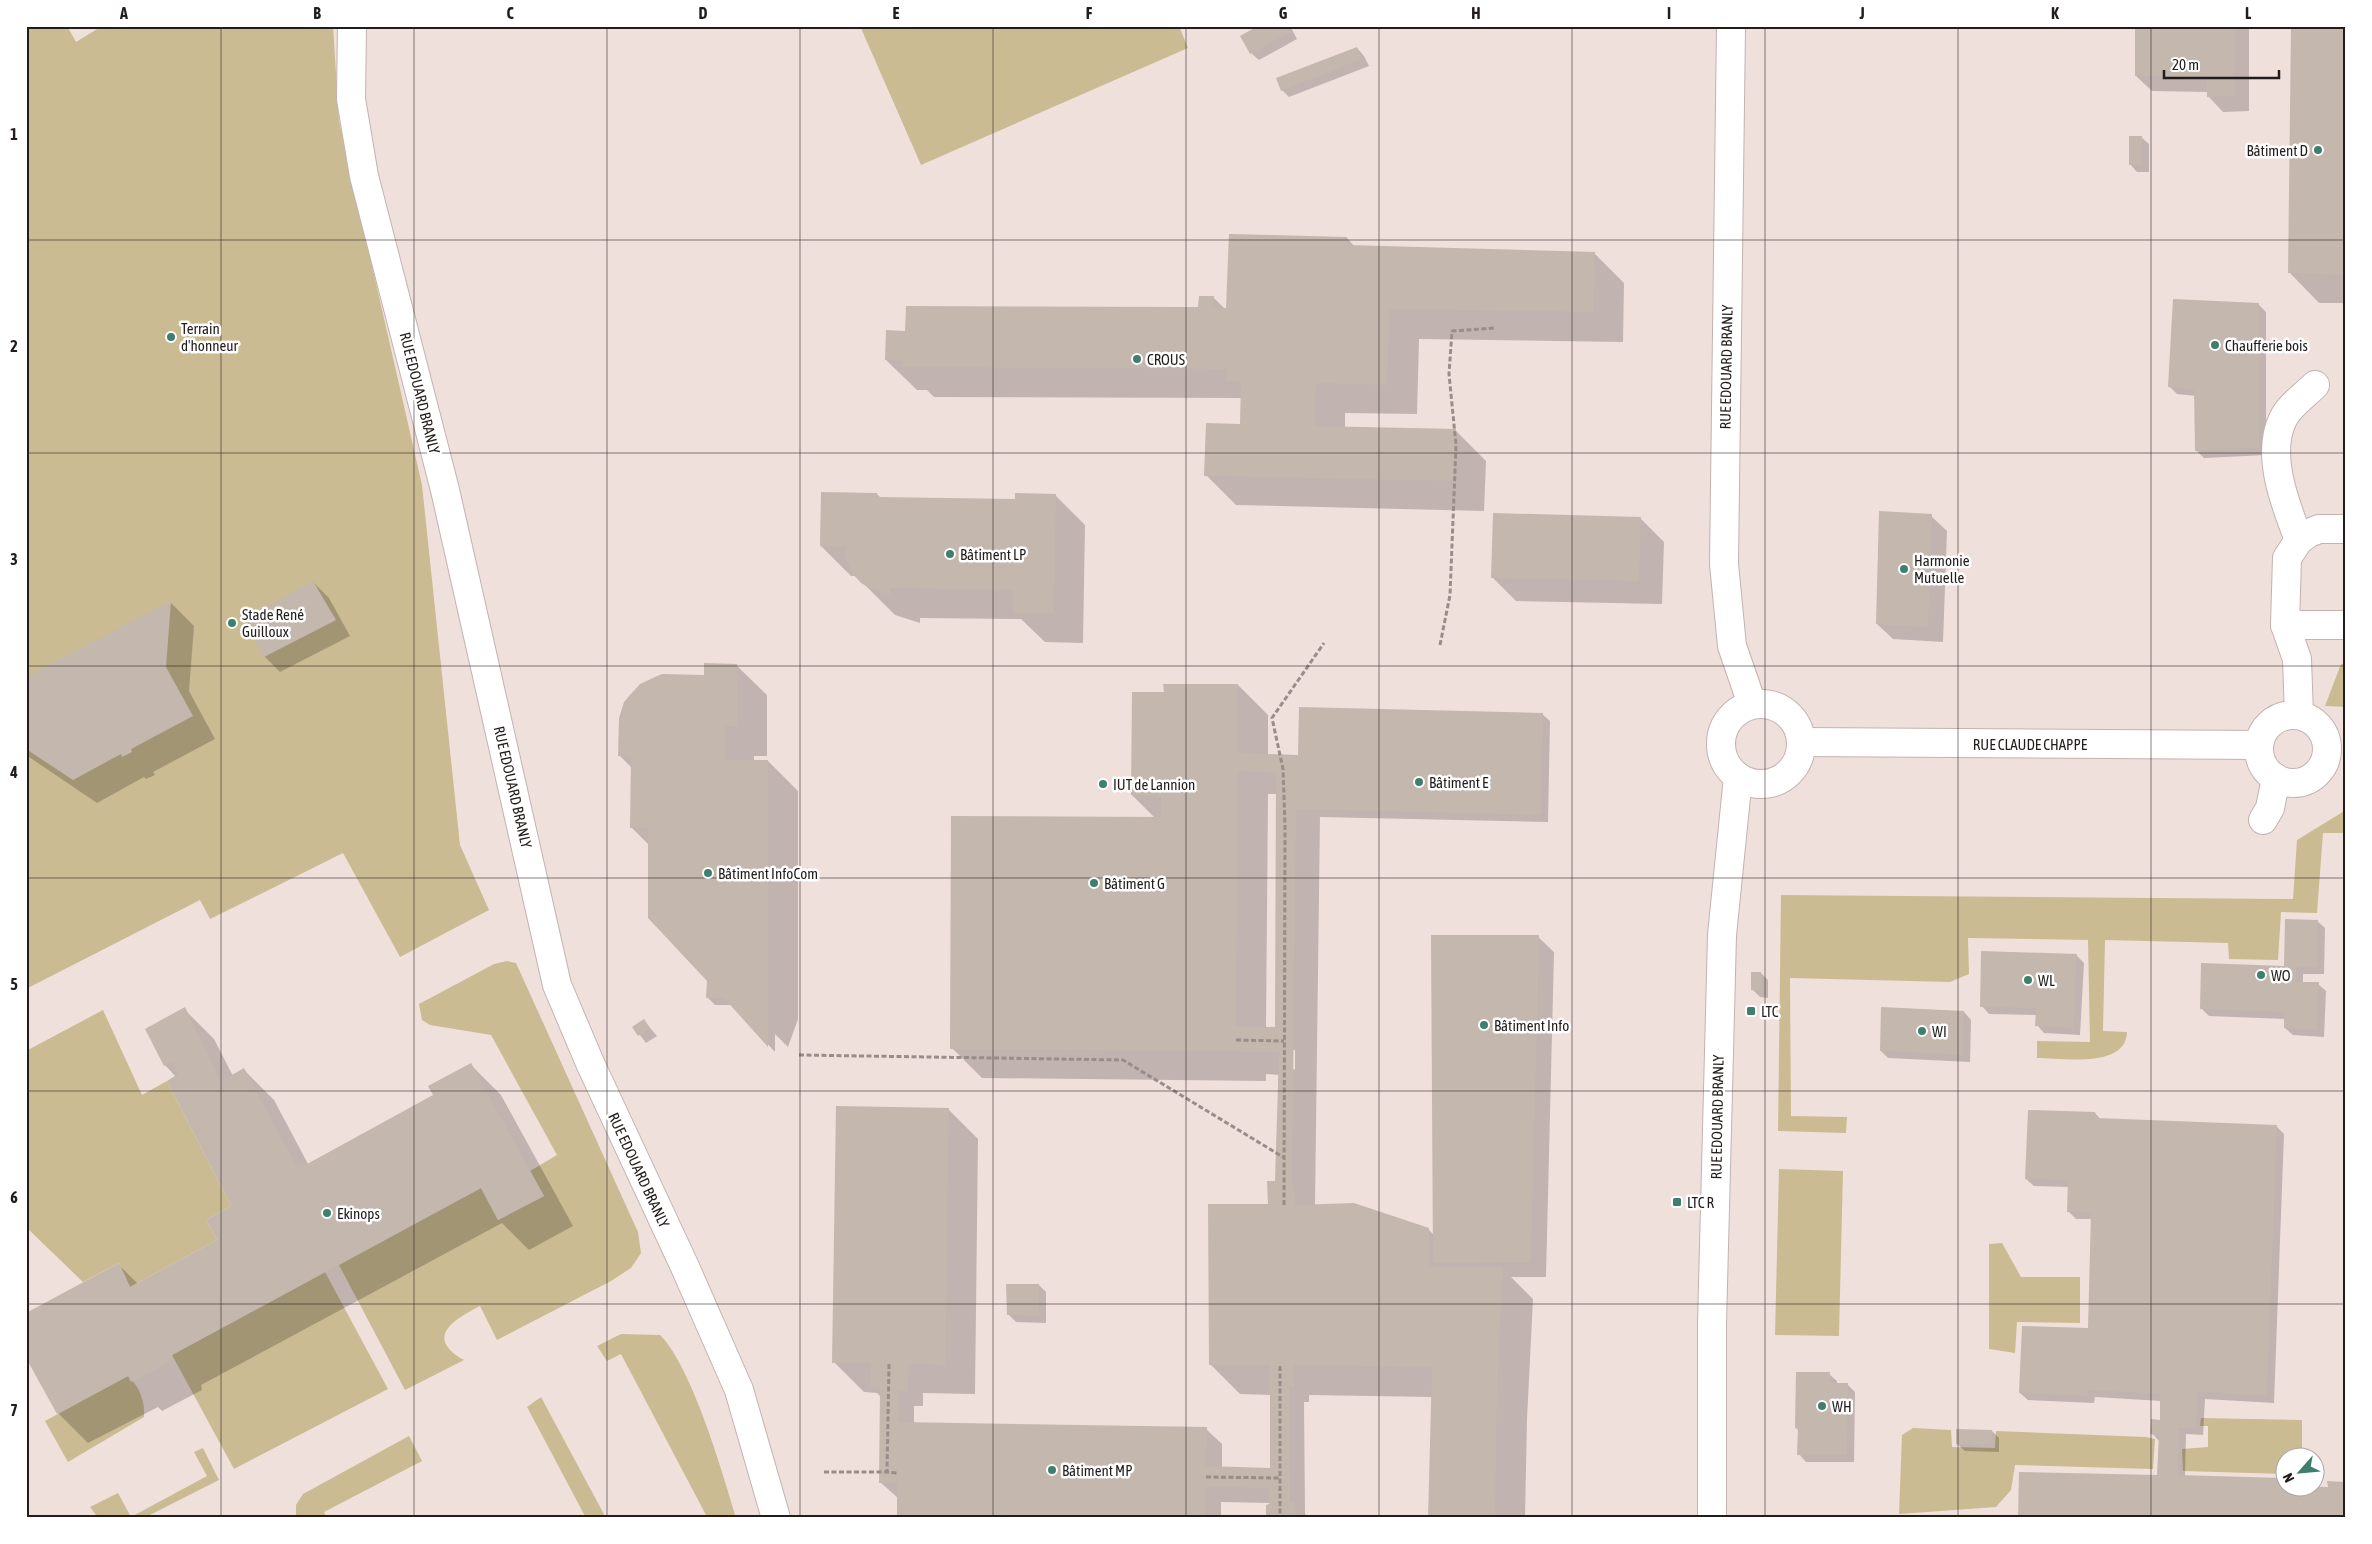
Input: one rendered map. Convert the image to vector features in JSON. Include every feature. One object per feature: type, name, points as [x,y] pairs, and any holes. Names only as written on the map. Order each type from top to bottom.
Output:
[{"type":"street","name":"RUE EDOUARD BRANLY","points":[[352,26],[351,99],[364,176],[444,490],[557,986],[590,1063],[739,1390],[776,1518]]},
{"type":"street","name":"RUE EDOUARD BRANLY","points":[[1731,26],[1724,564],[1732,646],[1752,704]]},
{"type":"street","points":[[2299,540],[2282,496],[2276,448],[2283,419],[2289,409],[2315,386]]},
{"type":"street","points":[[2299,715],[2298,659],[2285,625],[2287,558],[2299,540],[2319,529],[2346,530]]},
{"type":"street","points":[[2285,625],[2342,625]]},
{"type":"street","points":[[1764,703],[1786,711],[1799,730],[1801,742],[1800,755],[1795,766],[1786,776],[1775,782],[1762,784],[1738,777],[1727,766],[1721,752],[1721,736],[1727,721],[1738,710],[1752,704],[1764,703]]},
{"type":"street","points":[[2287,715],[2299,715],[2310,719],[2336,749],[2310,778],[2298,782],[2287,782],[2276,778],[2267,770],[2261,760],[2259,745],[2266,726],[2276,719],[2287,715]]},
{"type":"street","name":"RUE CLAUDE CHAPPE","points":[[1801,742],[2259,745]]},
{"type":"street","name":"RUE EDOUARD BRANLY","points":[[1712,1518],[1712,1324],[1722,935],[1738,777]]},
{"type":"street","points":[[2263,820],[2270,808],[2276,778]]},
{"type":"path","points":[[1440,645],[1450,595],[1456,445],[1449,374],[1452,331],[1495,328]]},
{"type":"path","points":[[1284,1204],[1283,788],[1282,769],[1272,718],[1324,643]]},
{"type":"path","points":[[1236,1040],[1284,1042]]},
{"type":"path","points":[[799,1055],[1123,1060],[1284,1157]]},
{"type":"path","points":[[887,1472],[889,1364]]},
{"type":"path","points":[[1280,1366],[1280,1518]]},
{"type":"path","points":[[824,1472],[897,1473]]},
{"type":"path","points":[[1206,1476],[1280,1478]]},
{"type":"shaded area","name":"Stade René Guilloux","points":[[26,26],[67,26],[76,42],[102,26],[333,26],[339,121],[422,485],[460,845],[489,910],[400,957],[343,853],[210,919],[200,900],[26,989]]},
{"type":"shaded area","points":[[860,26],[1179,26],[1188,48],[921,165]]},
{"type":"shaded area","points":[[2341,664],[2346,664],[2346,707],[2325,706]]},
{"type":"shaded area","points":[[2346,810],[2346,833],[2323,833],[2317,913],[2281,912],[2278,960],[2229,959],[2228,943],[2105,940],[2103,1031],[2127,1032],[2124,1044],[2116,1052],[2105,1056],[2076,1060],[2037,1058],[2037,1041],[2090,1042],[2088,940],[1968,938],[1969,974],[1950,982],[1790,978],[1791,1116],[1847,1117],[1846,1133],[1778,1131],[1781,895],[2293,899],[2297,840]]},
{"type":"shaded area","points":[[507,961],[516,963],[638,1232],[641,1253],[631,1268],[611,1281],[497,1340],[480,1306],[470,1311],[453,1323],[447,1329],[444,1336],[446,1344],[452,1352],[464,1360],[405,1390],[339,1265],[481,1188],[498,1220],[544,1196],[530,1171],[557,1155],[491,1035],[430,1025],[422,1020],[419,1004],[494,964]]},
{"type":"shaded area","points":[[103,1010],[142,1095],[167,1081],[231,1206],[206,1220],[217,1240],[130,1287],[119,1263],[83,1282],[26,1227],[26,1051]]},
{"type":"shaded area","points":[[1779,1169],[1843,1171],[1839,1336],[1775,1335]]},
{"type":"shaded area","points":[[2002,1243],[2021,1277],[2080,1277],[2080,1323],[2017,1322],[2015,1353],[1989,1349],[1989,1244]]},
{"type":"shaded area","points":[[325,1272],[388,1389],[234,1469],[172,1355]]},
{"type":"shaded area","points":[[621,1334],[660,1335],[672,1350],[683,1370],[705,1421],[736,1518],[703,1518],[706,1515],[621,1354],[607,1361],[597,1346]]},
{"type":"shaded area","points":[[128,1376],[136,1385],[141,1395],[144,1417],[68,1462],[45,1421]]},
{"type":"shaded area","points":[[541,1397],[606,1518],[586,1518],[527,1407]]},
{"type":"shaded area","points":[[2201,1418],[2302,1420],[2302,1446],[2274,1446],[2274,1474],[2183,1471],[2182,1449],[2208,1447],[2208,1426],[2200,1426]]},
{"type":"shaded area","points":[[1913,1428],[1951,1430],[1952,1447],[1995,1448],[1996,1431],[2146,1437],[2155,1439],[2153,1469],[2015,1465],[2011,1490],[1996,1507],[1899,1514],[1902,1435]]},
{"type":"shaded area","points":[[409,1436],[422,1461],[324,1512],[326,1518],[296,1518],[296,1505],[303,1494]]},
{"type":"shaded area","points":[[203,1448],[219,1480],[144,1518],[98,1518],[90,1507],[118,1493],[131,1517],[207,1476],[194,1452]]},
{"type":"building","points":[[1258,26],[1288,26],[1291,32],[1250,54],[1240,36]]},
{"type":"building","points":[[2135,26],[2234,26],[2234,96],[2207,97],[2207,77],[2135,76]]},
{"type":"building","name":"Bâtiment D","points":[[2291,26],[2346,26],[2346,275],[2288,273]]},
{"type":"building","points":[[1357,47],[1362,59],[1281,91],[1276,78]]},
{"type":"building","points":[[2129,136],[2142,136],[2142,165],[2129,165]]},
{"type":"building","name":"CROUS","points":[[1229,234],[1347,237],[1348,245],[1595,252],[1593,312],[1390,309],[1387,385],[1316,383],[1315,426],[1456,429],[1454,481],[1204,476],[1206,423],[1240,424],[1241,381],[1226,381],[1226,369],[902,367],[903,361],[885,360],[886,330],[905,331],[906,306],[1198,307],[1199,296],[1214,296],[1213,307],[1226,308]]},
{"type":"building","name":"Chaufferie bois","points":[[2173,299],[2259,303],[2259,448],[2195,451],[2194,390],[2168,387]]},
{"type":"building","name":"Bâtiment LP","points":[[821,492],[877,493],[877,497],[1015,499],[1015,493],[1056,494],[1054,613],[1013,613],[1013,590],[890,588],[890,594],[888,594],[870,588],[861,583],[852,573],[846,558],[846,547],[820,546]]},
{"type":"building","name":"Harmonie Mutuelle","points":[[1879,511],[1932,514],[1928,627],[1876,624]]},
{"type":"building","points":[[1493,513],[1641,517],[1639,581],[1491,578]]},
{"type":"building","points":[[313,581],[336,620],[264,657],[244,619]]},
{"type":"building","points":[[171,601],[166,667],[193,716],[131,749],[132,752],[122,757],[121,754],[73,780],[26,749],[26,677]]},
{"type":"building","name":"Bâtiment InfoCom","points":[[704,663],[737,664],[737,726],[725,726],[725,760],[768,760],[768,1047],[724,998],[706,998],[707,981],[648,918],[648,828],[630,828],[631,757],[618,756],[619,718],[624,702],[640,684],[662,674],[704,675]]},
{"type":"building","points":[[1163,684],[1238,684],[1238,753],[1298,755],[1299,707],[1543,713],[1541,815],[1296,809],[1292,1183],[1294,1183],[1295,1205],[1354,1203],[1429,1228],[1430,1267],[1503,1267],[1497,1388],[1495,1518],[1428,1518],[1432,1367],[1294,1365],[1294,1387],[1289,1387],[1290,1502],[1295,1502],[1296,1518],[1266,1518],[1266,1505],[1269,1504],[1270,1488],[1206,1487],[1206,1518],[897,1518],[897,1483],[879,1483],[880,1388],[870,1387],[871,1363],[832,1363],[836,1106],[949,1108],[945,1365],[909,1364],[908,1391],[899,1391],[898,1422],[1207,1427],[1206,1466],[1270,1468],[1270,1365],[1209,1365],[1208,1204],[1268,1204],[1267,1181],[1275,1181],[1279,1052],[950,1049],[951,816],[1161,817],[1161,797],[1131,795],[1132,692],[1164,692]],"holes":[[[1238,771],[1276,773],[1275,1027],[1236,1026]]]},
{"type":"building","name":"WO","points":[[2285,919],[2318,920],[2317,967],[2296,967],[2296,982],[2319,982],[2317,1030],[2284,1028],[2284,1012],[2200,1009],[2201,963],[2284,966]]},
{"type":"building","name":"Bâtiment Info","points":[[1431,935],[1539,935],[1531,1262],[1433,1263]]},
{"type":"building","name":"WL","points":[[1981,951],[2077,954],[2073,1028],[2035,1026],[2036,1008],[1980,1007]]},
{"type":"building","points":[[1751,972],[1761,972],[1761,991],[1751,990]]},
{"type":"building","name":"Ekinops","points":[[185,1007],[221,1081],[244,1068],[298,1169],[433,1095],[428,1086],[471,1063],[544,1196],[498,1220],[481,1188],[172,1355],[173,1360],[134,1381],[131,1382],[128,1376],[57,1414],[26,1358],[26,1313],[119,1263],[130,1287],[217,1240],[206,1220],[231,1206],[167,1081],[178,1074],[172,1062],[164,1066],[145,1029]]},
{"type":"building","name":"WI","points":[[1881,1007],[1964,1011],[1963,1055],[1880,1051]]},
{"type":"building","points":[[644,1019],[650,1028],[638,1036],[632,1027]]},
{"type":"building","points":[[2028,1110],[2095,1112],[2097,1118],[2277,1125],[2267,1396],[2198,1392],[2196,1428],[2179,1428],[2178,1475],[2274,1478],[2274,1496],[2324,1496],[2324,1487],[2328,1487],[2327,1481],[2346,1482],[2346,1518],[2018,1518],[2019,1472],[2157,1475],[2159,1436],[2150,1434],[2151,1419],[2160,1420],[2160,1394],[2088,1390],[2087,1396],[2019,1393],[2022,1326],[2088,1328],[2091,1213],[2067,1212],[2068,1180],[2025,1179]]},
{"type":"building","points":[[1006,1284],[1039,1284],[1039,1316],[1007,1315]]},
{"type":"building","name":"WH","points":[[1796,1372],[1830,1372],[1830,1383],[1848,1383],[1847,1455],[1797,1455],[1798,1428],[1795,1428]]},
{"type":"building","points":[[1956,1429],[1992,1430],[1992,1445],[1956,1444]]},
{"type":"place","name":"Bâtiment D","points":[[2318,150]]},
{"type":"place","name":"Terrain d'honneur","points":[[171,337]]},
{"type":"place","name":"Chaufferie bois","points":[[2215,345]]},
{"type":"place","name":"CROUS","points":[[1137,359]]},
{"type":"place","name":"Bâtiment LP","points":[[950,554]]},
{"type":"place","name":"Harmonie Mutuelle","points":[[1904,569]]},
{"type":"place","name":"Stade René Guilloux","points":[[232,623]]},
{"type":"place","name":"Bâtiment E","points":[[1419,782]]},
{"type":"place","name":"IUT de Lannion","points":[[1103,784]]},
{"type":"place","name":"Bâtiment InfoCom","points":[[708,873]]},
{"type":"place","name":"Bâtiment G","points":[[1094,883]]},
{"type":"place","name":"WO","points":[[2261,975]]},
{"type":"place","name":"WL","points":[[2028,980]]},
{"type":"place","name":"LTC","points":[[1751,1011]]},
{"type":"place","name":"Bâtiment Info","points":[[1484,1025]]},
{"type":"place","name":"WI","points":[[1922,1031]]},
{"type":"place","name":"LTC R","points":[[1677,1202]]},
{"type":"place","name":"Ekinops","points":[[327,1213]]},
{"type":"place","name":"WH","points":[[1822,1406]]},
{"type":"place","name":"Bâtiment MP","points":[[1052,1470]]}]
